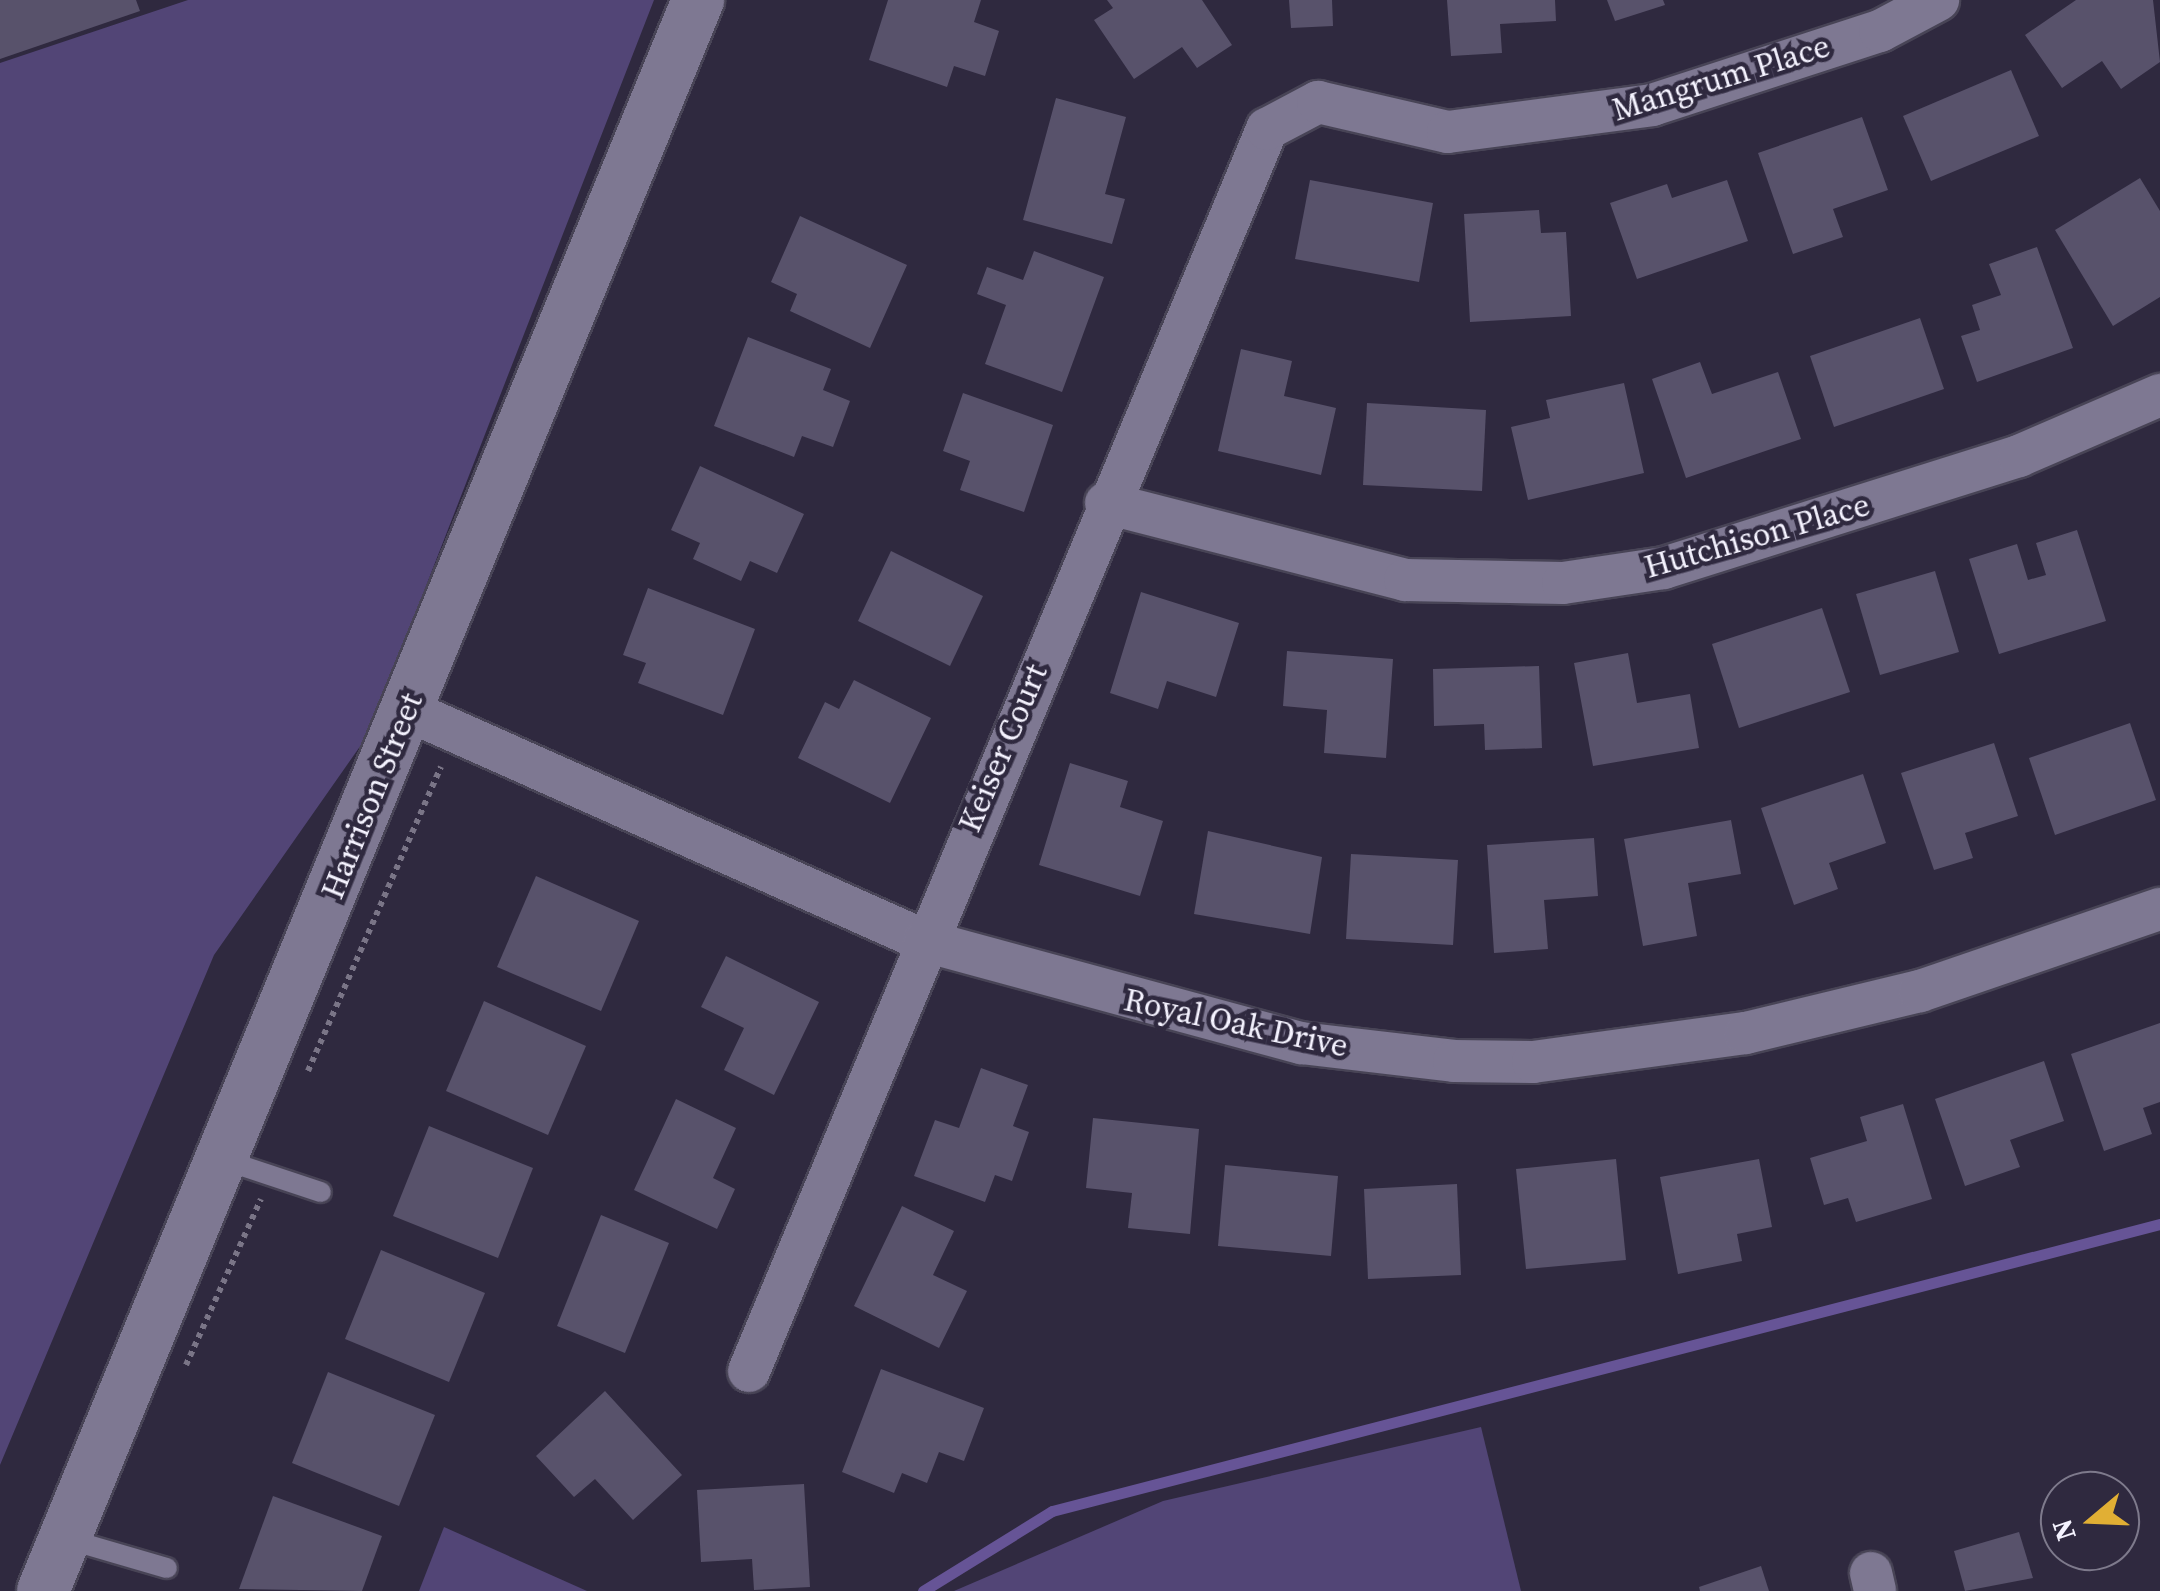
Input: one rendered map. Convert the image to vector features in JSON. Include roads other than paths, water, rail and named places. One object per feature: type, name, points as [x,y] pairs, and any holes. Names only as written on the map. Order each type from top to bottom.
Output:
[{"type":"street","name":"Harrison Street","points":[[43,1591],[698,0]]},
{"type":"street","name":"Mangrum Place","points":[[1267,130],[1318,102],[1448,132],[1652,105],[1880,30],[1938,0]]},
{"type":"street","name":"Keiser Court","points":[[749,1370],[1106,502],[1267,130]]},
{"type":"street","name":"Hutchison Place","points":[[1106,502],[1405,580],[1563,583],[1680,563],[2019,456],[2160,395]]},
{"type":"street","name":"Royal Oak Drive","points":[[407,710],[925,941],[1301,1043],[1533,1062],[1746,1033],[1862,1005],[2160,909]]},
{"type":"lane","points":[[222,1159],[321,1192]]},
{"type":"lane","points":[[65,1538],[166,1568]]},
{"type":"waterway","points":[[923,1591],[1052,1511],[2160,1224]]}]
